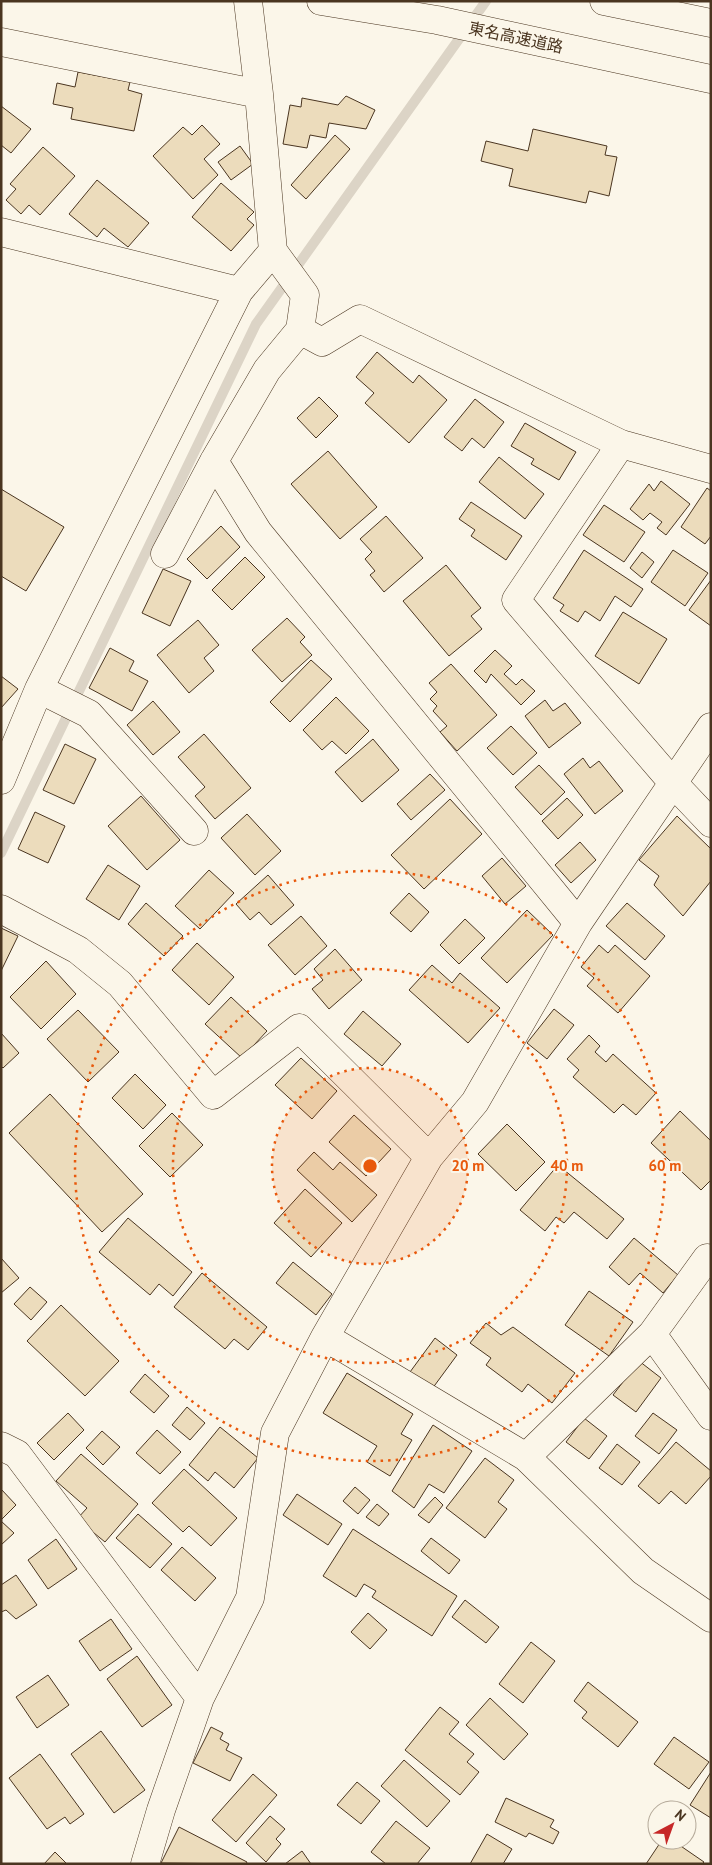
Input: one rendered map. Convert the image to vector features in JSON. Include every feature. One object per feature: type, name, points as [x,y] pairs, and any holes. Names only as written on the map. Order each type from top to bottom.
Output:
[{"type":"main road","points":[[165,554],[214,461],[267,370],[300,330],[305,295],[275,254],[248,1]]},
{"type":"main road","name":"東名高速道路","points":[[321,1],[437,20],[711,79]]},
{"type":"main road","points":[[604,1],[711,23]]},
{"type":"main road","points":[[1,42],[259,94]]},
{"type":"main road","points":[[1,232],[238,291]]},
{"type":"main road","points":[[1,779],[46,692],[238,291],[275,254]]},
{"type":"main road","points":[[300,330],[322,342],[360,319],[621,444],[711,469]]},
{"type":"main road","points":[[621,444],[516,600],[674,784],[711,824]]},
{"type":"main road","points":[[214,461],[258,532],[578,923]]},
{"type":"main road","points":[[46,692],[89,714],[194,831]]},
{"type":"main road","points":[[145,1864],[161,1810],[200,1698],[250,1598],[275,1433],[325,1337],[429,1157],[475,1102],[578,923],[711,727]]},
{"type":"main road","points":[[1,909],[78,950],[120,984],[213,1095],[299,1028],[429,1157]]},
{"type":"main road","points":[[526,1457],[652,1334],[707,1258]]},
{"type":"main road","points":[[652,1334],[711,1416]]},
{"type":"main road","points":[[325,1337],[526,1457],[643,1571],[711,1618]]},
{"type":"main road","points":[[1,1446],[16,1454],[200,1698]]},
{"type":"building","points":[[78,72],[130,82],[128,90],[142,94],[134,131],[71,119],[73,108],[53,104],[57,83],[75,87]]},
{"type":"building","points":[[346,96],[375,110],[366,129],[329,123],[326,138],[310,135],[307,148],[283,144],[290,105],[301,107],[302,98],[338,105]]},
{"type":"building","points":[[1,106],[31,129],[11,153],[1,145]]},
{"type":"building","points":[[202,125],[220,144],[204,159],[218,175],[193,199],[153,156],[183,127],[192,135]]},
{"type":"building","points":[[533,129],[607,146],[605,155],[617,157],[609,196],[589,191],[586,203],[509,186],[513,169],[481,161],[486,141],[528,151]]},
{"type":"building","points":[[335,135],[350,149],[306,199],[291,185]]},
{"type":"building","points":[[240,146],[253,164],[231,180],[218,162]]},
{"type":"building","points":[[43,147],[75,176],[40,215],[29,205],[21,214],[6,200],[16,189],[10,184]]},
{"type":"building","points":[[97,180],[149,223],[128,247],[104,228],[97,237],[69,214]]},
{"type":"building","points":[[221,183],[254,212],[247,219],[254,225],[231,251],[192,217]]},
{"type":"building","points":[[377,352],[413,383],[419,375],[447,400],[409,443],[365,403],[374,393],[356,377]]},
{"type":"building","points":[[319,397],[338,416],[316,438],[297,418]]},
{"type":"building","points":[[475,399],[504,422],[484,448],[472,438],[462,451],[444,437]]},
{"type":"building","points":[[525,423],[576,452],[559,480],[531,464],[534,459],[511,446]]},
{"type":"building","points":[[328,451],[377,507],[340,539],[291,484]]},
{"type":"building","points":[[499,457],[544,494],[525,519],[479,482]]},
{"type":"building","points":[[661,481],[690,504],[666,535],[657,528],[662,522],[650,513],[643,520],[630,509],[649,484],[654,491]]},
{"type":"building","points":[[707,488],[711,491],[711,536],[705,544],[681,527]]},
{"type":"building","points":[[1,489],[64,527],[26,591],[1,576]]},
{"type":"building","points":[[471,502],[522,536],[506,560],[471,536],[475,530],[459,519]]},
{"type":"building","points":[[604,505],[645,532],[624,562],[583,535]]},
{"type":"building","points":[[386,516],[423,558],[384,592],[370,575],[375,571],[365,559],[372,552],[360,539]]},
{"type":"building","points":[[221,526],[240,547],[207,579],[187,559]]},
{"type":"building","points":[[584,550],[643,589],[631,607],[615,596],[600,621],[585,611],[578,622],[560,611],[564,605],[553,598]]},
{"type":"building","points":[[673,550],[708,573],[685,606],[651,582]]},
{"type":"building","points":[[642,552],[654,562],[642,578],[630,568]]},
{"type":"building","points":[[245,557],[265,577],[232,610],[212,590]]},
{"type":"building","points":[[446,565],[481,608],[471,616],[482,629],[449,656],[403,601]]},
{"type":"building","points":[[163,569],[191,581],[170,626],[142,613]]},
{"type":"building","points":[[711,580],[711,626],[689,610]]},
{"type":"building","points":[[623,612],[667,639],[639,684],[595,656]]},
{"type":"building","points":[[287,618],[305,637],[300,642],[312,655],[282,682],[252,650]]},
{"type":"building","points":[[198,620],[219,645],[204,658],[214,671],[189,693],[157,655]]},
{"type":"building","points":[[110,648],[134,661],[129,671],[148,681],[132,711],[89,688]]},
{"type":"building","points":[[495,650],[512,666],[504,674],[516,685],[522,679],[535,691],[521,705],[491,674],[486,683],[474,671]]},
{"type":"building","points":[[311,660],[332,679],[290,722],[270,702]]},
{"type":"building","points":[[451,664],[497,715],[457,751],[440,732],[447,726],[433,711],[437,706],[430,699],[437,692],[429,683]]},
{"type":"building","points":[[1,676],[18,689],[1,708]]},
{"type":"building","points":[[336,697],[369,731],[346,754],[332,741],[322,750],[303,730]]},
{"type":"building","points":[[545,700],[553,711],[565,703],[581,723],[549,748],[525,716]]},
{"type":"building","points":[[153,701],[180,732],[153,755],[127,725]]},
{"type":"building","points":[[511,726],[537,753],[513,775],[487,748]]},
{"type":"building","points":[[204,734],[251,788],[215,819],[195,796],[205,787],[178,757]]},
{"type":"building","points":[[373,739],[399,770],[362,802],[335,772]]},
{"type":"building","points":[[65,744],[96,759],[74,804],[43,790]]},
{"type":"building","points":[[583,758],[590,768],[599,761],[623,791],[595,814],[564,774]]},
{"type":"building","points":[[539,765],[565,792],[541,815],[515,787]]},
{"type":"building","points":[[430,774],[445,790],[411,820],[397,804]]},
{"type":"building","points":[[141,796],[180,840],[147,870],[108,826]]},
{"type":"building","points":[[567,798],[583,815],[558,839],[542,821]]},
{"type":"building","points":[[450,799],[482,834],[424,889],[391,855]]},
{"type":"building","points":[[35,812],[65,826],[48,863],[18,849]]},
{"type":"building","points":[[247,814],[281,851],[255,875],[221,838]]},
{"type":"building","points":[[677,816],[711,849],[711,881],[683,916],[654,885],[659,876],[639,860]]},
{"type":"building","points":[[580,842],[596,860],[571,883],[555,865]]},
{"type":"building","points":[[502,858],[526,886],[505,904],[482,876]]},
{"type":"building","points":[[108,865],[140,886],[119,920],[86,899]]},
{"type":"building","points":[[209,870],[234,893],[200,929],[175,906]]},
{"type":"building","points":[[268,875],[294,905],[271,925],[259,912],[250,920],[236,904]]},
{"type":"building","points":[[409,893],[429,912],[411,932],[390,913]]},
{"type":"building","points":[[146,903],[183,936],[164,956],[128,924]]},
{"type":"building","points":[[627,903],[665,936],[645,960],[606,926]]},
{"type":"building","points":[[527,910],[553,935],[507,983],[481,958]]},
{"type":"building","points":[[301,916],[327,946],[295,975],[268,945]]},
{"type":"building","points":[[465,919],[485,938],[459,964],[440,945]]},
{"type":"building","points":[[1,928],[18,936],[1,971]]},
{"type":"building","points":[[197,943],[234,977],[209,1005],[172,970]]},
{"type":"building","points":[[599,945],[608,953],[615,945],[650,976],[618,1013],[587,986],[594,978],[581,967]]},
{"type":"building","points":[[335,949],[362,980],[329,1009],[312,989],[323,980],[314,969]]},
{"type":"building","points":[[46,961],[76,994],[41,1029],[10,997]]},
{"type":"building","points":[[432,965],[452,983],[460,973],[500,1008],[468,1043],[409,990]]},
{"type":"building","points":[[231,997],[267,1031],[242,1058],[205,1024]]},
{"type":"building","points":[[554,1009],[574,1025],[547,1059],[527,1043]]},
{"type":"building","points":[[78,1010],[119,1052],[88,1082],[47,1039]]},
{"type":"building","points":[[363,1011],[401,1044],[382,1066],[344,1034]]},
{"type":"building","points":[[1,1033],[19,1053],[3,1068],[1,1066]]},
{"type":"building","points":[[589,1035],[600,1046],[595,1052],[606,1062],[613,1054],[656,1093],[636,1115],[623,1104],[614,1113],[573,1077],[579,1070],[567,1059]]},
{"type":"building","points":[[301,1058],[337,1091],[312,1119],[275,1085]]},
{"type":"building","points":[[135,1074],[166,1105],[143,1129],[112,1098]]},
{"type":"building","points":[[50,1094],[143,1194],[102,1232],[9,1133]]},
{"type":"building","points":[[680,1111],[711,1141],[711,1180],[701,1190],[651,1143]]},
{"type":"building","points":[[172,1113],[203,1145],[170,1177],[139,1146]]},
{"type":"building","points":[[354,1115],[391,1149],[366,1176],[329,1142]]},
{"type":"building","points":[[507,1124],[545,1162],[516,1191],[478,1154]]},
{"type":"building","points":[[314,1152],[333,1170],[340,1162],[377,1195],[352,1222],[297,1170]]},
{"type":"building","points":[[558,1165],[624,1219],[607,1239],[574,1212],[564,1223],[556,1217],[545,1231],[520,1210]]},
{"type":"building","points":[[305,1189],[342,1223],[311,1257],[274,1223]]},
{"type":"building","points":[[128,1218],[192,1272],[173,1296],[159,1284],[150,1295],[99,1252]]},
{"type":"building","points":[[634,1238],[678,1275],[663,1293],[640,1273],[629,1285],[609,1267]]},
{"type":"building","points":[[1,1258],[19,1278],[1,1293]]},
{"type":"building","points":[[293,1262],[332,1294],[316,1315],[276,1283]]},
{"type":"building","points":[[202,1273],[267,1327],[248,1350],[234,1339],[225,1349],[174,1307]]},
{"type":"building","points":[[30,1287],[47,1302],[31,1320],[14,1304]]},
{"type":"building","points":[[589,1291],[633,1322],[609,1356],[565,1325]]},
{"type":"building","points":[[61,1305],[119,1361],[85,1396],[27,1341]]},
{"type":"building","points":[[486,1323],[501,1335],[513,1327],[575,1373],[552,1403],[528,1384],[522,1392],[486,1365],[491,1358],[470,1343]]},
{"type":"building","points":[[435,1338],[457,1355],[432,1389],[410,1372]]},
{"type":"building","points":[[639,1361],[661,1378],[636,1412],[613,1395]]},
{"type":"building","points":[[347,1373],[413,1414],[401,1434],[412,1440],[390,1476],[367,1462],[377,1446],[323,1413]]},
{"type":"building","points":[[145,1374],[169,1396],[154,1413],[130,1392]]},
{"type":"building","points":[[187,1407],[205,1423],[190,1440],[172,1425]]},
{"type":"building","points":[[68,1413],[84,1430],[54,1460],[37,1443]]},
{"type":"building","points":[[653,1413],[677,1430],[659,1454],[635,1436]]},
{"type":"building","points":[[584,1418],[607,1436],[589,1459],[566,1442]]},
{"type":"building","points":[[433,1425],[472,1451],[444,1493],[429,1484],[414,1508],[392,1491]]},
{"type":"building","points":[[220,1427],[258,1458],[234,1488],[215,1472],[208,1481],[189,1465]]},
{"type":"building","points":[[157,1430],[181,1452],[160,1474],[136,1453]]},
{"type":"building","points":[[102,1431],[120,1447],[103,1465],[86,1448]]},
{"type":"building","points":[[676,1442],[711,1471],[711,1476],[686,1504],[671,1491],[659,1504],[638,1486]]},
{"type":"building","points":[[617,1444],[640,1462],[622,1485],[599,1468]]},
{"type":"building","points":[[81,1454],[138,1504],[105,1542],[77,1519],[87,1508],[56,1481]]},
{"type":"building","points":[[485,1458],[514,1480],[498,1502],[507,1509],[485,1538],[446,1508]]},
{"type":"building","points":[[184,1469],[237,1518],[211,1546],[189,1526],[183,1532],[152,1503]]},
{"type":"building","points":[[355,1487],[370,1500],[358,1514],[343,1501]]},
{"type":"building","points":[[1,1489],[16,1505],[1,1520]]},
{"type":"building","points":[[297,1494],[342,1524],[328,1545],[283,1515]]},
{"type":"building","points":[[435,1497],[443,1505],[429,1523],[418,1515]]},
{"type":"building","points":[[377,1504],[389,1514],[379,1526],[366,1517]]},
{"type":"building","points":[[138,1514],[172,1544],[150,1568],[116,1538]]},
{"type":"building","points":[[1,1521],[14,1533],[1,1545]]},
{"type":"building","points":[[353,1529],[457,1596],[432,1636],[372,1597],[376,1591],[364,1584],[356,1597],[323,1576]]},
{"type":"building","points":[[431,1538],[460,1560],[449,1574],[421,1551]]},
{"type":"building","points":[[56,1539],[77,1569],[48,1589],[28,1560]]},
{"type":"building","points":[[182,1547],[216,1578],[195,1601],[161,1570]]},
{"type":"building","points":[[16,1575],[37,1605],[16,1619],[6,1610],[1,1612],[1,1585]]},
{"type":"building","points":[[465,1600],[499,1627],[486,1643],[452,1617]]},
{"type":"building","points":[[368,1613],[387,1630],[370,1649],[351,1632]]},
{"type":"building","points":[[111,1619],[132,1649],[100,1671],[79,1641]]},
{"type":"building","points":[[531,1642],[555,1661],[523,1703],[499,1684]]},
{"type":"building","points":[[137,1656],[172,1705],[142,1727],[107,1679]]},
{"type":"building","points":[[48,1675],[69,1705],[37,1728],[16,1697]]},
{"type":"building","points":[[588,1682],[638,1722],[618,1747],[582,1718],[587,1712],[574,1701]]},
{"type":"building","points":[[490,1698],[528,1734],[504,1760],[466,1725]]},
{"type":"building","points":[[440,1707],[459,1722],[449,1734],[474,1754],[467,1762],[479,1772],[460,1795],[405,1750]]},
{"type":"building","points":[[211,1727],[223,1733],[220,1739],[229,1744],[226,1750],[242,1758],[230,1781],[193,1763]]},
{"type":"building","points":[[101,1731],[145,1790],[114,1813],[71,1754]]},
{"type":"building","points":[[674,1737],[709,1762],[689,1789],[654,1764]]},
{"type":"building","points":[[40,1754],[84,1814],[70,1824],[65,1817],[47,1829],[9,1778]]},
{"type":"building","points":[[404,1760],[450,1801],[427,1827],[381,1786]]},
{"type":"building","points":[[711,1772],[711,1818],[697,1809],[697,1800],[693,1800]]},
{"type":"building","points":[[253,1774],[277,1795],[236,1842],[212,1820]]},
{"type":"building","points":[[357,1782],[380,1801],[361,1824],[337,1805]]},
{"type":"building","points":[[506,1798],[554,1820],[550,1827],[559,1832],[553,1844],[529,1833],[526,1837],[495,1822]]},
{"type":"building","points":[[270,1816],[285,1829],[276,1839],[281,1844],[266,1862],[246,1843]]},
{"type":"building","points":[[396,1821],[430,1848],[417,1864],[386,1864],[371,1852]]},
{"type":"building","points":[[179,1827],[247,1862],[246,1864],[161,1863]]},
{"type":"building","points":[[487,1834],[512,1849],[503,1864],[470,1864]]},
{"type":"building","points":[[655,1850],[687,1850],[704,1862],[702,1864],[646,1864]]},
{"type":"building","points":[[302,1851],[311,1864],[285,1864]]},
{"type":"building","points":[[55,1852],[67,1864],[44,1864]]},
{"type":"waterway","points":[[1,853],[256,324],[486,1]]}]
